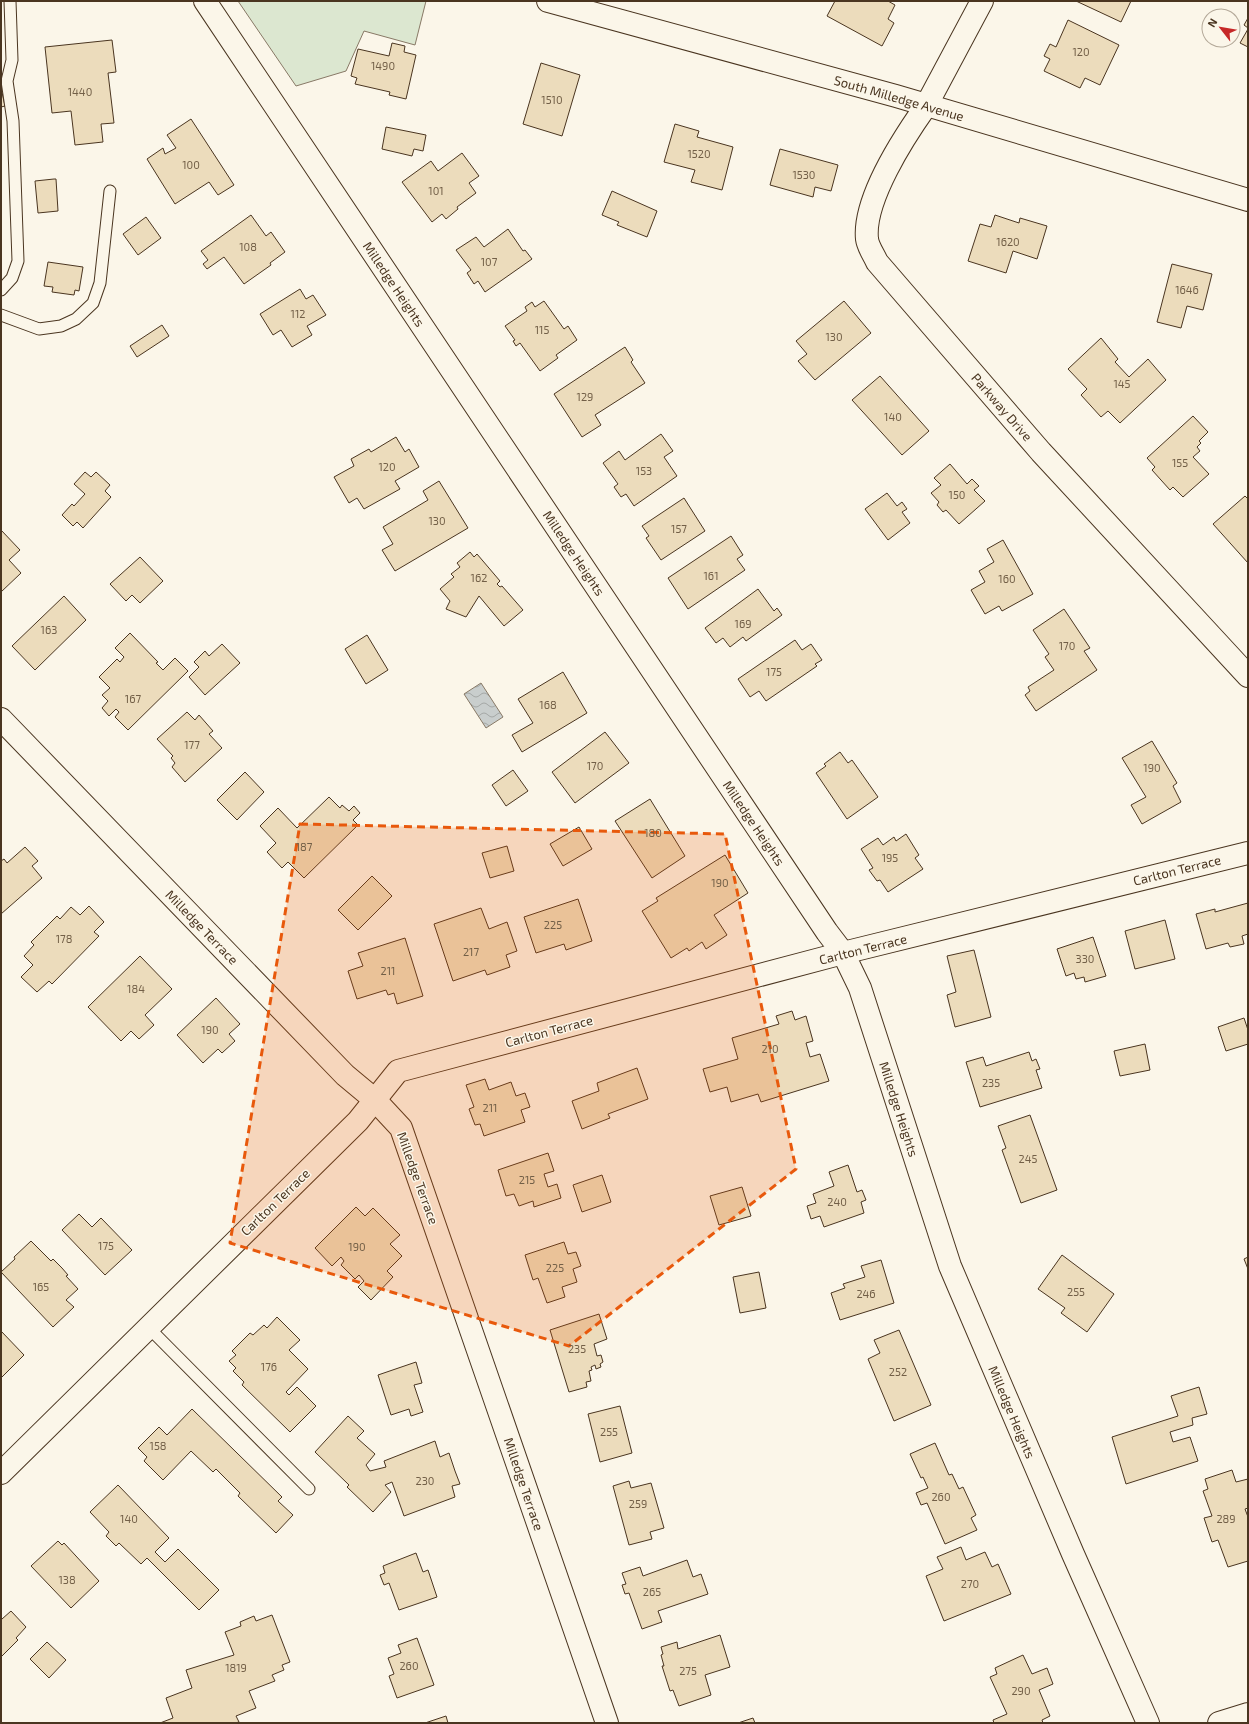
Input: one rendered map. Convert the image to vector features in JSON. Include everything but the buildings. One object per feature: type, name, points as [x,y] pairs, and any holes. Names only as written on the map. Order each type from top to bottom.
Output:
[{"type":"street","name":"Milledge Heights","points":[[205,1],[827,932],[843,953],[860,988],[950,1266],[1073,1554],[1148,1723]]},
{"type":"street","name":"South Milledge Avenue","points":[[548,1],[896,96],[1248,200]]},
{"type":"street","name":"Parkway Drive","points":[[982,1],[926,106],[902,140],[875,199],[867,225],[867,241],[877,262],[1041,452],[1248,676]]},
{"type":"street","name":"Milledge Terrace","points":[[1,718],[339,1069],[375,1100],[401,1128],[607,1723]]},
{"type":"street","name":"Carlton Terrace","points":[[1,1473],[358,1121],[398,1071],[843,953],[1248,853]]},
{"type":"street","points":[[1219,1723],[1248,1714]]},
{"type":"lane","points":[[1,290],[12,278],[18,261],[13,121],[7,81],[12,60],[10,1]]},
{"type":"lane","points":[[1,315],[40,329],[61,326],[76,319],[92,303],[100,283],[110,191]]},
{"type":"lane","points":[[148,1327],[309,1489]]},
{"type":"highlighted area","points":[[300,824],[725,834],[796,1169],[569,1346],[230,1243]]},
{"type":"green space","points":[[238,1],[426,1],[415,45],[364,31],[346,71],[296,86]]},
{"type":"water","points":[[481,683],[503,717],[486,728],[464,694]]}]
